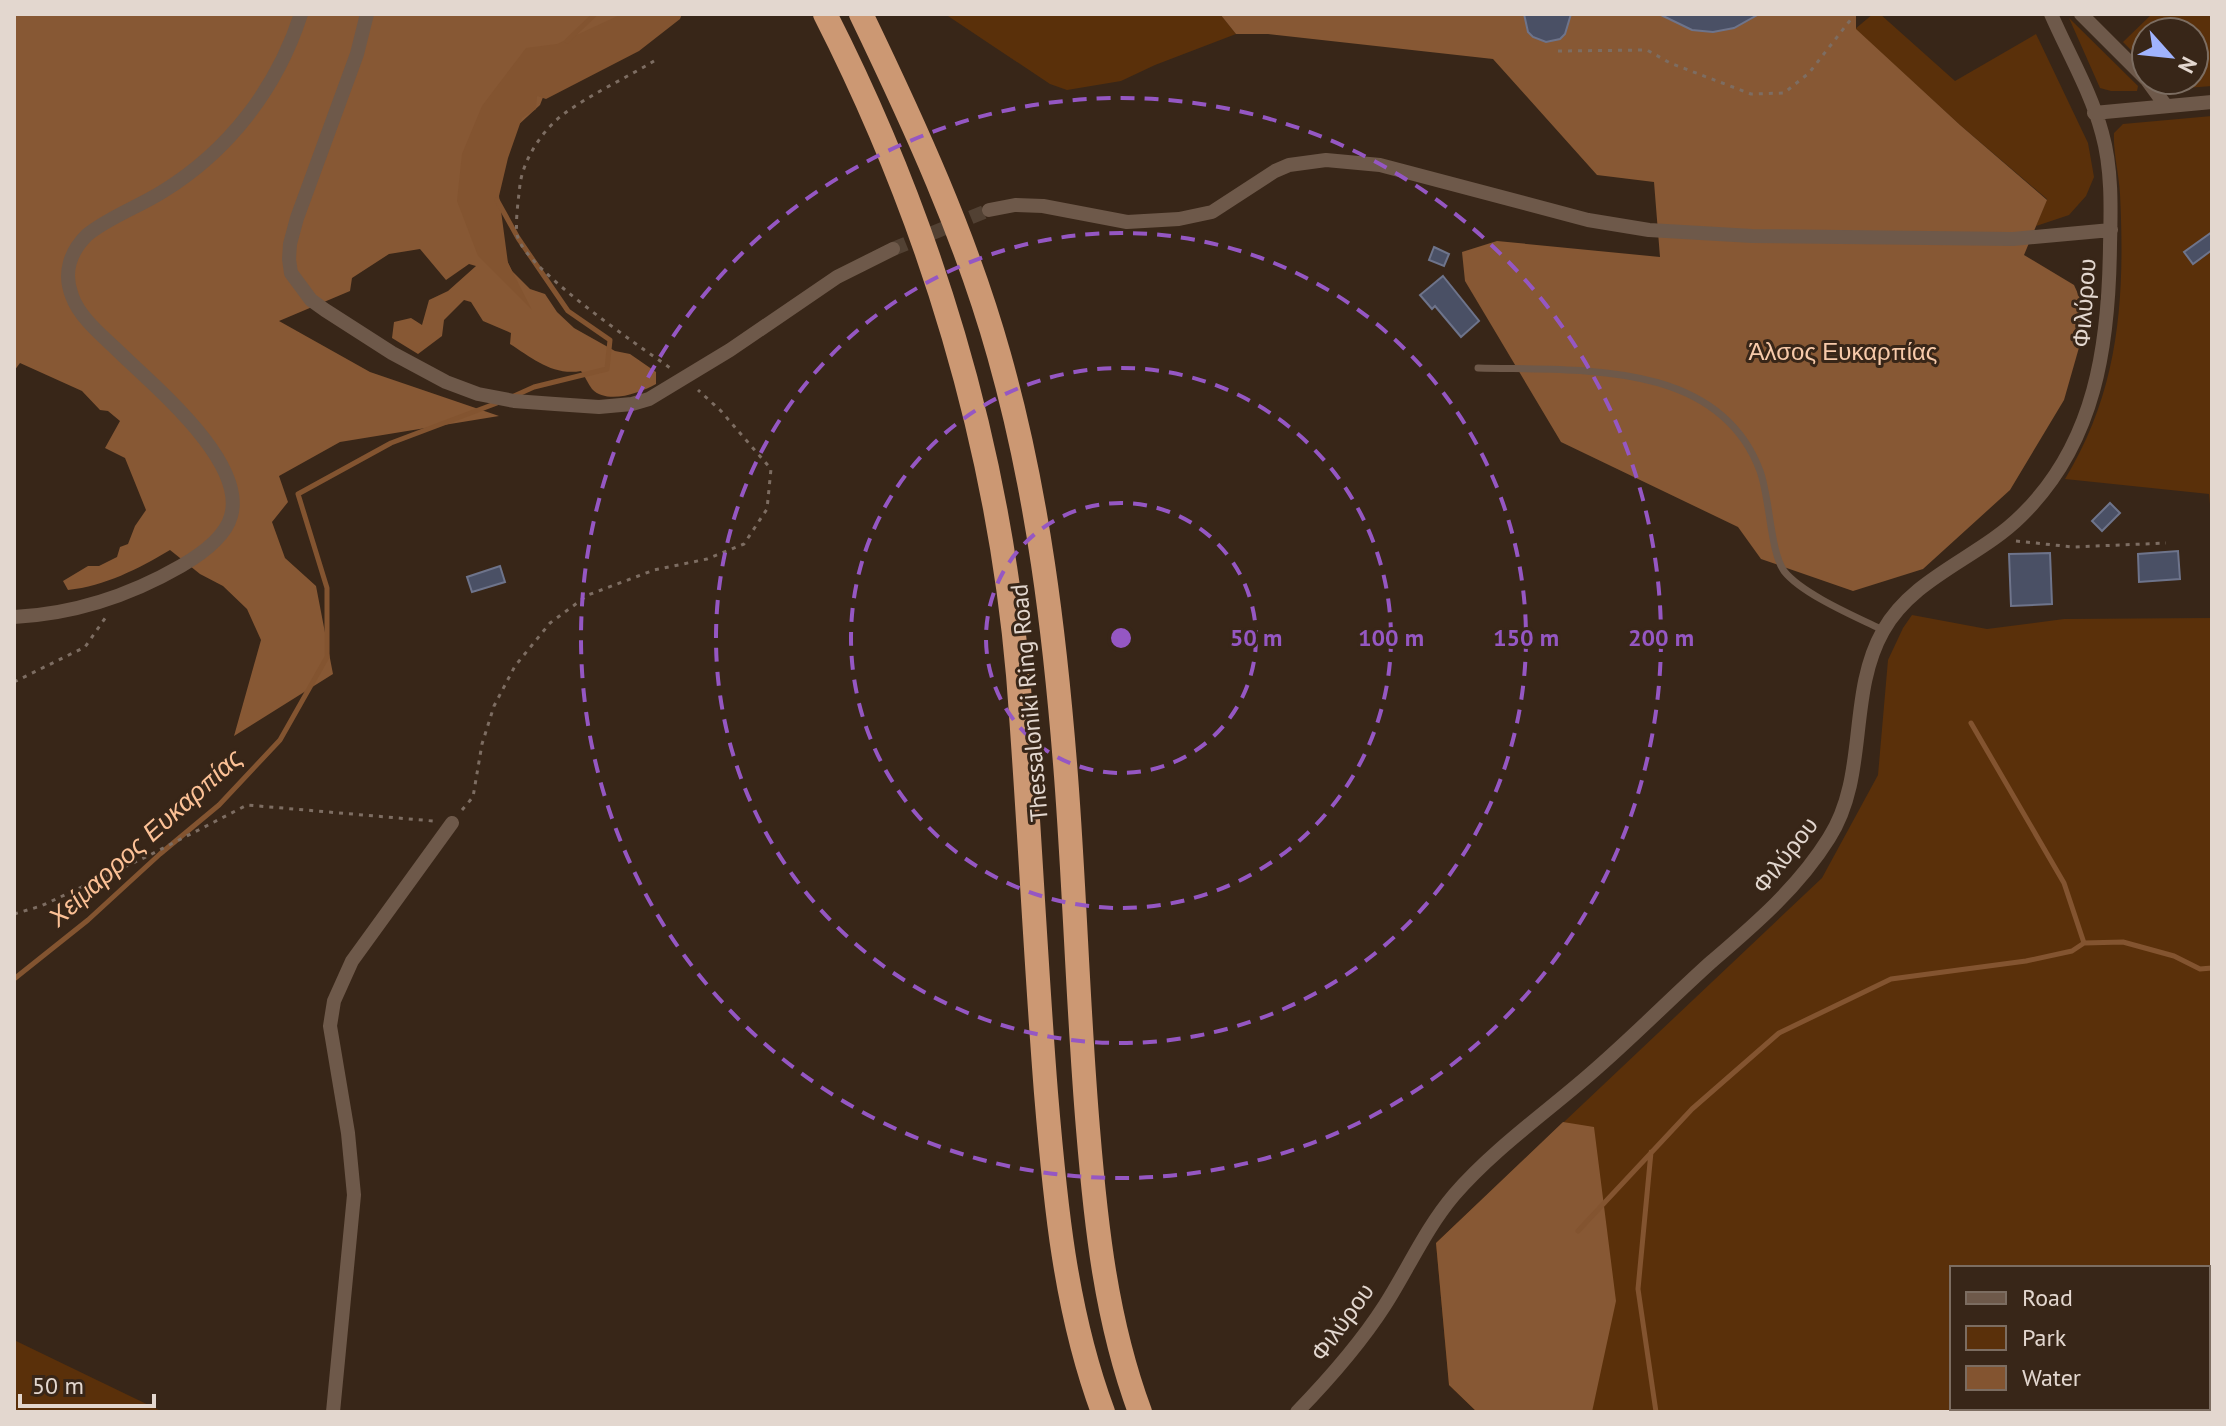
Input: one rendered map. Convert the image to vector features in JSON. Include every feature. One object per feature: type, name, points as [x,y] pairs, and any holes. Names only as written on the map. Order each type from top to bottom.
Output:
[{"type":"highway","name":"Thessaloniki Ring Road","points":[[825,14],[870,105],[908,196],[953,331],[989,477],[1006,573],[1018,675],[1041,1034],[1057,1210],[1076,1325],[1103,1412]]},
{"type":"highway","name":"Thessaloniki Ring Road","points":[[861,14],[921,140],[977,284],[1015,415],[1034,506],[1049,601],[1065,771],[1081,1034],[1098,1239],[1116,1334],[1140,1412]]},
{"type":"street","points":[[14,617],[51,615],[108,599],[164,576],[214,542],[228,525],[232,494],[220,460],[193,427],[78,308],[68,281],[71,256],[77,245],[97,227],[181,180],[233,134],[274,77],[301,14]]},
{"type":"street","points":[[367,14],[357,54],[309,182],[290,244],[291,273],[311,300],[421,369],[478,394],[514,401],[599,407],[632,404],[667,390],[837,277],[893,249]]},
{"type":"street","name":"Φιλύρου","points":[[1297,1412],[1369,1328],[1421,1242],[1454,1195],[1511,1140],[1609,1057],[1764,916],[1812,862],[1836,827],[1850,790],[1871,660],[1883,630],[1912,595],[2004,531],[2031,506],[2070,452],[2087,415],[2100,373],[2107,329],[2111,230],[2108,166],[2103,138],[2051,14]]},
{"type":"street","points":[[2081,14],[2130,64]]},
{"type":"street","points":[[2158,96],[2166,106]]},
{"type":"street","points":[[2094,113],[2212,102]]},
{"type":"street","points":[[989,210],[1015,205],[1043,206],[1127,222],[1179,219],[1212,212],[1289,165],[1310,160],[1349,160],[1430,176],[1588,220],[1649,230],[1752,236],[2013,239],[2111,230]]},
{"type":"street","points":[[333,1412],[354,1195],[348,1133],[330,1026],[334,1001],[352,961],[452,823]]},
{"type":"lane","points":[[1478,368],[1585,370],[1643,378],[1672,387],[1706,405],[1735,427],[1750,449],[1768,497],[1777,553],[1785,571],[1832,605],[1883,630]]},
{"type":"path","points":[[1558,51],[1647,50],[1670,63],[1751,94],[1784,93],[1809,73],[1855,14]]},
{"type":"path","points":[[14,914],[41,906],[146,857],[247,805],[452,823],[473,797],[482,744],[494,706],[515,666],[550,623],[588,595],[654,570],[707,559],[744,544],[767,509],[771,469],[721,411],[684,378],[575,298],[536,262],[518,238],[522,170],[540,139],[564,114],[654,61]]},
{"type":"path","points":[[2004,531],[2023,543],[2073,547],[2166,543]]},
{"type":"path","points":[[14,682],[85,647],[106,617],[108,599]]},
{"type":"green space","points":[[16,14],[622,14],[592,66],[545,92],[540,105],[515,128],[484,168],[501,248],[512,271],[530,289],[545,294],[557,312],[574,328],[615,351],[630,354],[656,372],[656,384],[624,396],[598,394],[581,371],[552,368],[510,344],[511,333],[483,321],[471,302],[464,300],[444,320],[442,336],[418,354],[392,338],[394,322],[411,318],[422,325],[429,300],[448,291],[476,266],[469,264],[446,280],[420,249],[389,254],[352,278],[350,291],[279,321],[370,372],[499,416],[340,442],[279,476],[288,502],[272,522],[285,558],[316,586],[333,674],[234,736],[261,640],[247,609],[223,586],[200,574],[170,550],[133,570],[95,585],[68,590],[63,581],[88,566],[99,566],[117,557],[120,547],[128,544],[146,510],[125,458],[105,448],[120,421],[108,411],[100,410],[82,391],[20,363],[14,371]]},
{"type":"green space","points":[[945,14],[1220,14],[1236,34],[1121,81],[1067,90],[1050,84]]},
{"type":"green space","name":"Άλσος Ευκαρπίας","points":[[1220,14],[1856,14],[1856,29],[2047,200],[2024,255],[2074,285],[2088,316],[2064,400],[2010,490],[1923,569],[1853,591],[1761,559],[1738,527],[1561,442],[1465,281],[1462,252],[1497,241],[1660,257],[1654,182],[1597,175],[1493,59],[1268,34],[1236,34]]},
{"type":"green space","points":[[1873,14],[1880,14],[1955,81],[2036,34],[2088,143],[2094,177],[2086,196],[2069,215],[2036,226],[2047,199],[1855,29]]},
{"type":"green space","points":[[2212,14],[2212,86],[2210,16],[2150,16]]},
{"type":"green space","points":[[2069,18],[2130,78],[2130,91],[2100,88]]},
{"type":"green space","points":[[2130,35],[2130,49],[2123,42]]},
{"type":"green space","points":[[2212,116],[2212,526],[2209,494],[2065,479],[2098,411],[2115,341],[2121,232],[2114,133],[2123,124]]},
{"type":"green space","points":[[1912,615],[1987,629],[2064,619],[2212,618],[2212,1412],[1477,1412],[1449,1385],[1436,1243],[1822,878],[1878,775],[1888,660]]},
{"type":"green space","points":[[1563,1122],[1594,1127],[1616,1301],[1592,1412],[1477,1412],[1449,1385],[1436,1243]]},
{"type":"green space","points":[[14,1340],[163,1412],[14,1412]]},
{"type":"water","points":[[622,14],[682,14],[680,19],[639,51],[546,99],[537,96],[536,109],[522,118],[508,158],[499,196],[508,263],[532,310],[478,256],[457,201],[462,154],[482,106],[526,48],[557,44]]},
{"type":"building","points":[[1524,14],[1571,14],[1565,34],[1560,39],[1546,42],[1528,32]]},
{"type":"building","points":[[1659,14],[1759,14],[1734,28],[1713,32],[1692,30]]},
{"type":"building","points":[[2212,232],[2212,250],[2193,264],[2184,252]]},
{"type":"building","points":[[1434,247],[1449,254],[1444,266],[1429,260]]},
{"type":"building","points":[[1443,276],[1479,321],[1461,337],[1435,306],[1432,309],[1420,295]]},
{"type":"building","points":[[2110,503],[2120,513],[2102,531],[2092,521]]},
{"type":"building","points":[[2178,551],[2180,579],[2139,582],[2138,554]]},
{"type":"building","points":[[2050,553],[2052,604],[2011,606],[2009,554]]},
{"type":"building","points":[[500,566],[505,582],[472,592],[467,577]]},
{"type":"waterway","name":"Χείμαρρος Ευκαρπίας","points":[[567,41],[595,14]]},
{"type":"waterway","name":"Χείμαρρος Ευκαρπίας","points":[[497,200],[518,238],[568,311],[610,340],[607,369],[534,387],[514,396]]},
{"type":"waterway","name":"Χείμαρρος Ευκαρπίας","points":[[14,979],[88,920],[219,805],[280,740],[327,657],[327,588],[298,494],[391,443],[497,403]]},
{"type":"waterway","points":[[1971,723],[2064,883],[2084,943]]},
{"type":"waterway","points":[[1578,1231],[1692,1109],[1779,1033],[1891,979],[2026,961],[2072,951],[2084,943],[2123,942],[2174,956],[2200,969],[2212,968]]},
{"type":"waterway","points":[[1651,1152],[1638,1289],[1656,1412]]},
{"type":"tunnel","points":[[893,249],[989,210]]}]
